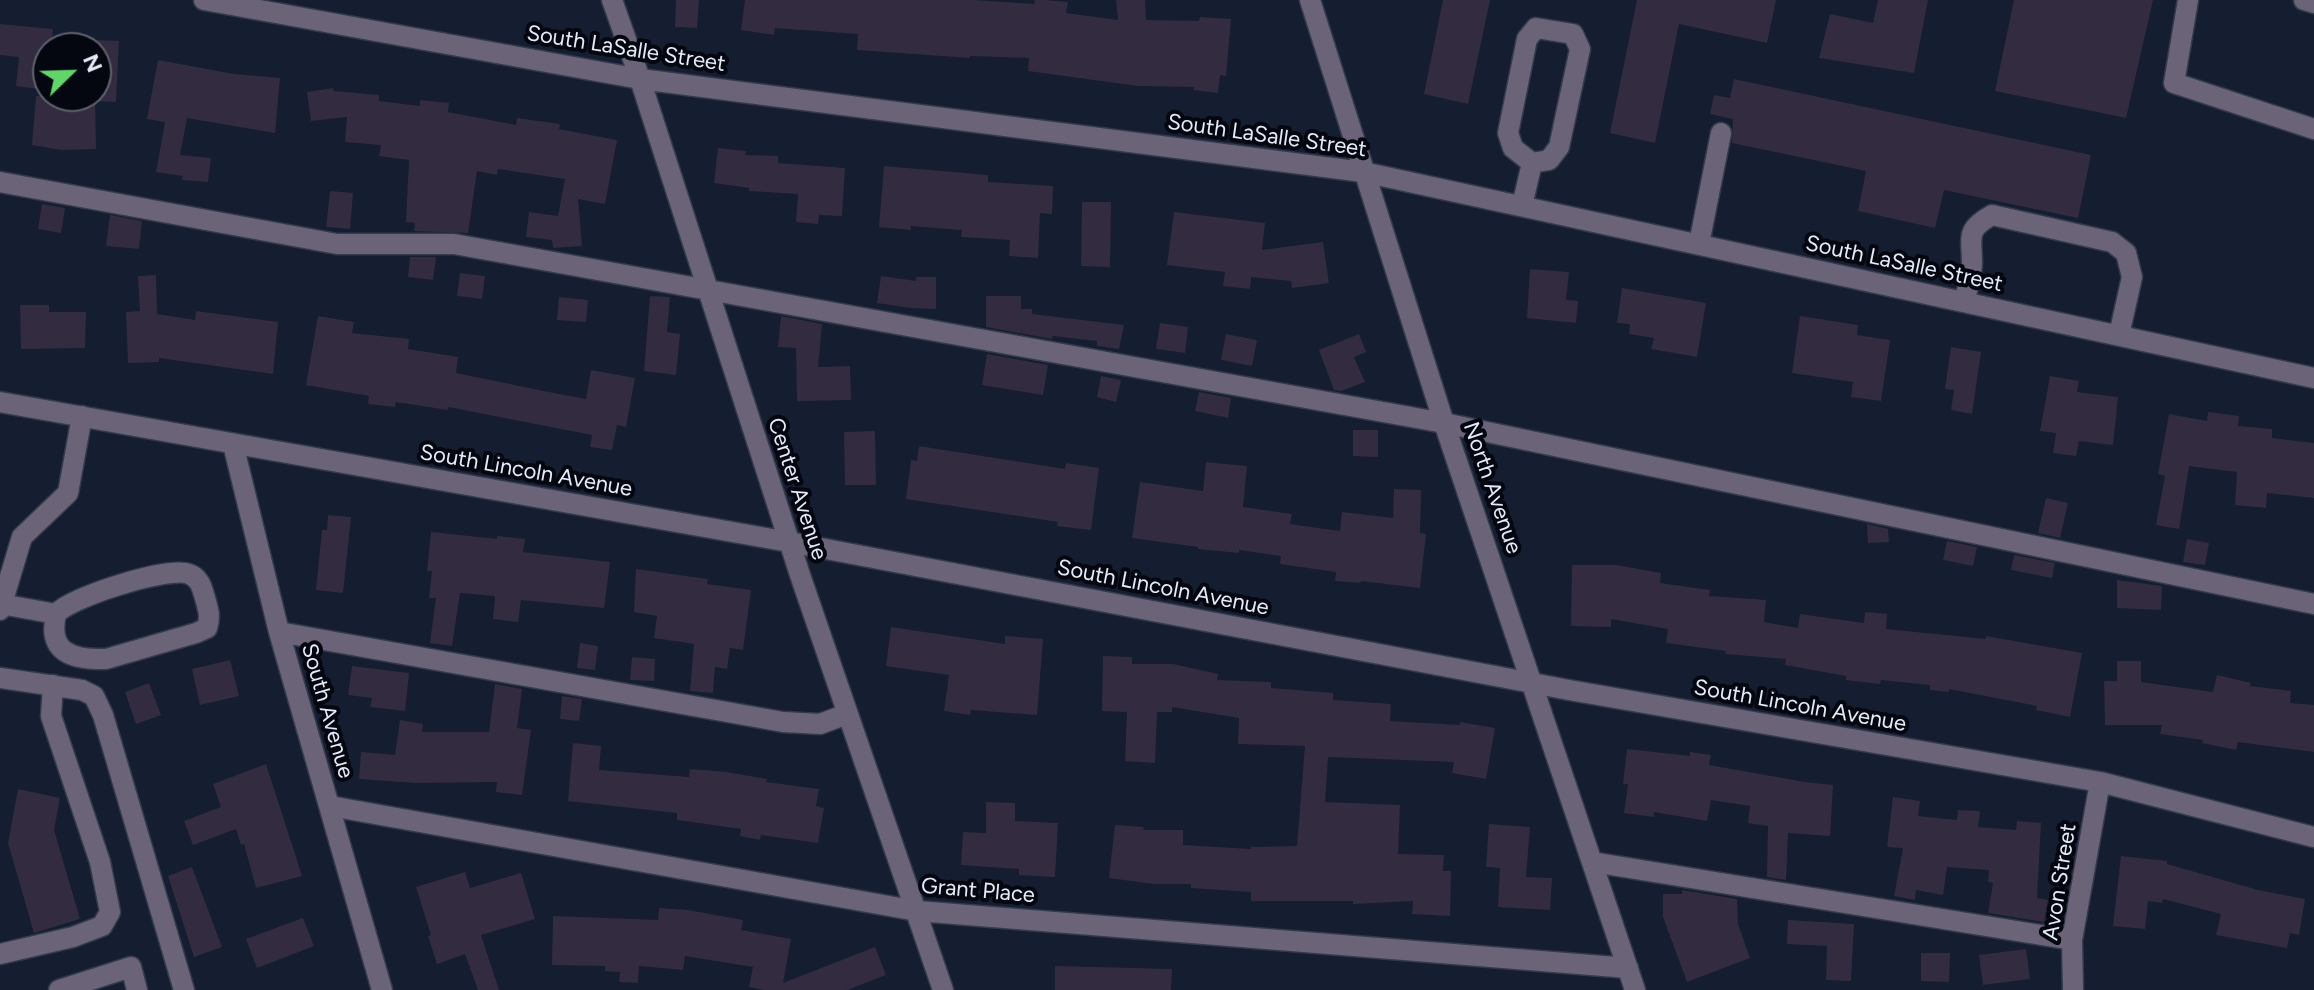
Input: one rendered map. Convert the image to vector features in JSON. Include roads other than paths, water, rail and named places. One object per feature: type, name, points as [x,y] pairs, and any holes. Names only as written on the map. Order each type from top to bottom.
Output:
[{"type":"street","name":"South LaSalle Street","points":[[204,0],[640,79],[1363,172],[2314,378]]},
{"type":"street","name":"Center Avenue","points":[[612,0],[789,542],[943,990]]},
{"type":"street","name":"North Avenue","points":[[1310,0],[1444,423],[1635,990]]},
{"type":"street","points":[[2188,0],[2174,83],[2314,129]]},
{"type":"street","points":[[2304,0],[2314,3]]},
{"type":"street","points":[[1536,28],[1573,34],[1580,49],[1559,147],[1549,160],[1532,163],[1513,148],[1508,133],[1527,39],[1536,28]]},
{"type":"street","points":[[1699,244],[1721,133]]},
{"type":"street","points":[[1522,206],[1532,163]]},
{"type":"street","points":[[0,182],[337,244],[454,244],[1444,423],[2314,604]]},
{"type":"street","points":[[1964,302],[1972,266],[1970,238],[1976,223],[1992,215],[2060,229],[2112,242],[2126,253],[2132,277],[2119,335]]},
{"type":"street","name":"South Lincoln Avenue","points":[[0,402],[789,542],[1532,682],[2100,782],[2314,837]]},
{"type":"street","points":[[56,614],[53,628],[62,650],[75,657],[91,659],[106,659],[196,633],[207,628],[210,618],[201,583],[192,574],[177,571],[87,594],[68,603],[56,614],[1,607],[22,537],[68,493],[82,416]]},
{"type":"street","name":"South Avenue","points":[[233,444],[279,632],[382,990]]},
{"type":"street","points":[[279,632],[783,722],[820,724],[847,714]]},
{"type":"street","points":[[0,678],[82,690],[94,696],[103,715],[184,990]]},
{"type":"street","points":[[0,954],[73,937],[102,926],[110,912],[100,862],[51,716],[53,685]]},
{"type":"street","name":"Avon Street","points":[[2073,990],[2072,940],[2100,782]]},
{"type":"street","name":"Grant Place","points":[[330,806],[917,911],[1628,968]]},
{"type":"street","points":[[1592,862],[2072,940]]},
{"type":"street","points":[[59,990],[131,967],[137,990]]}]
